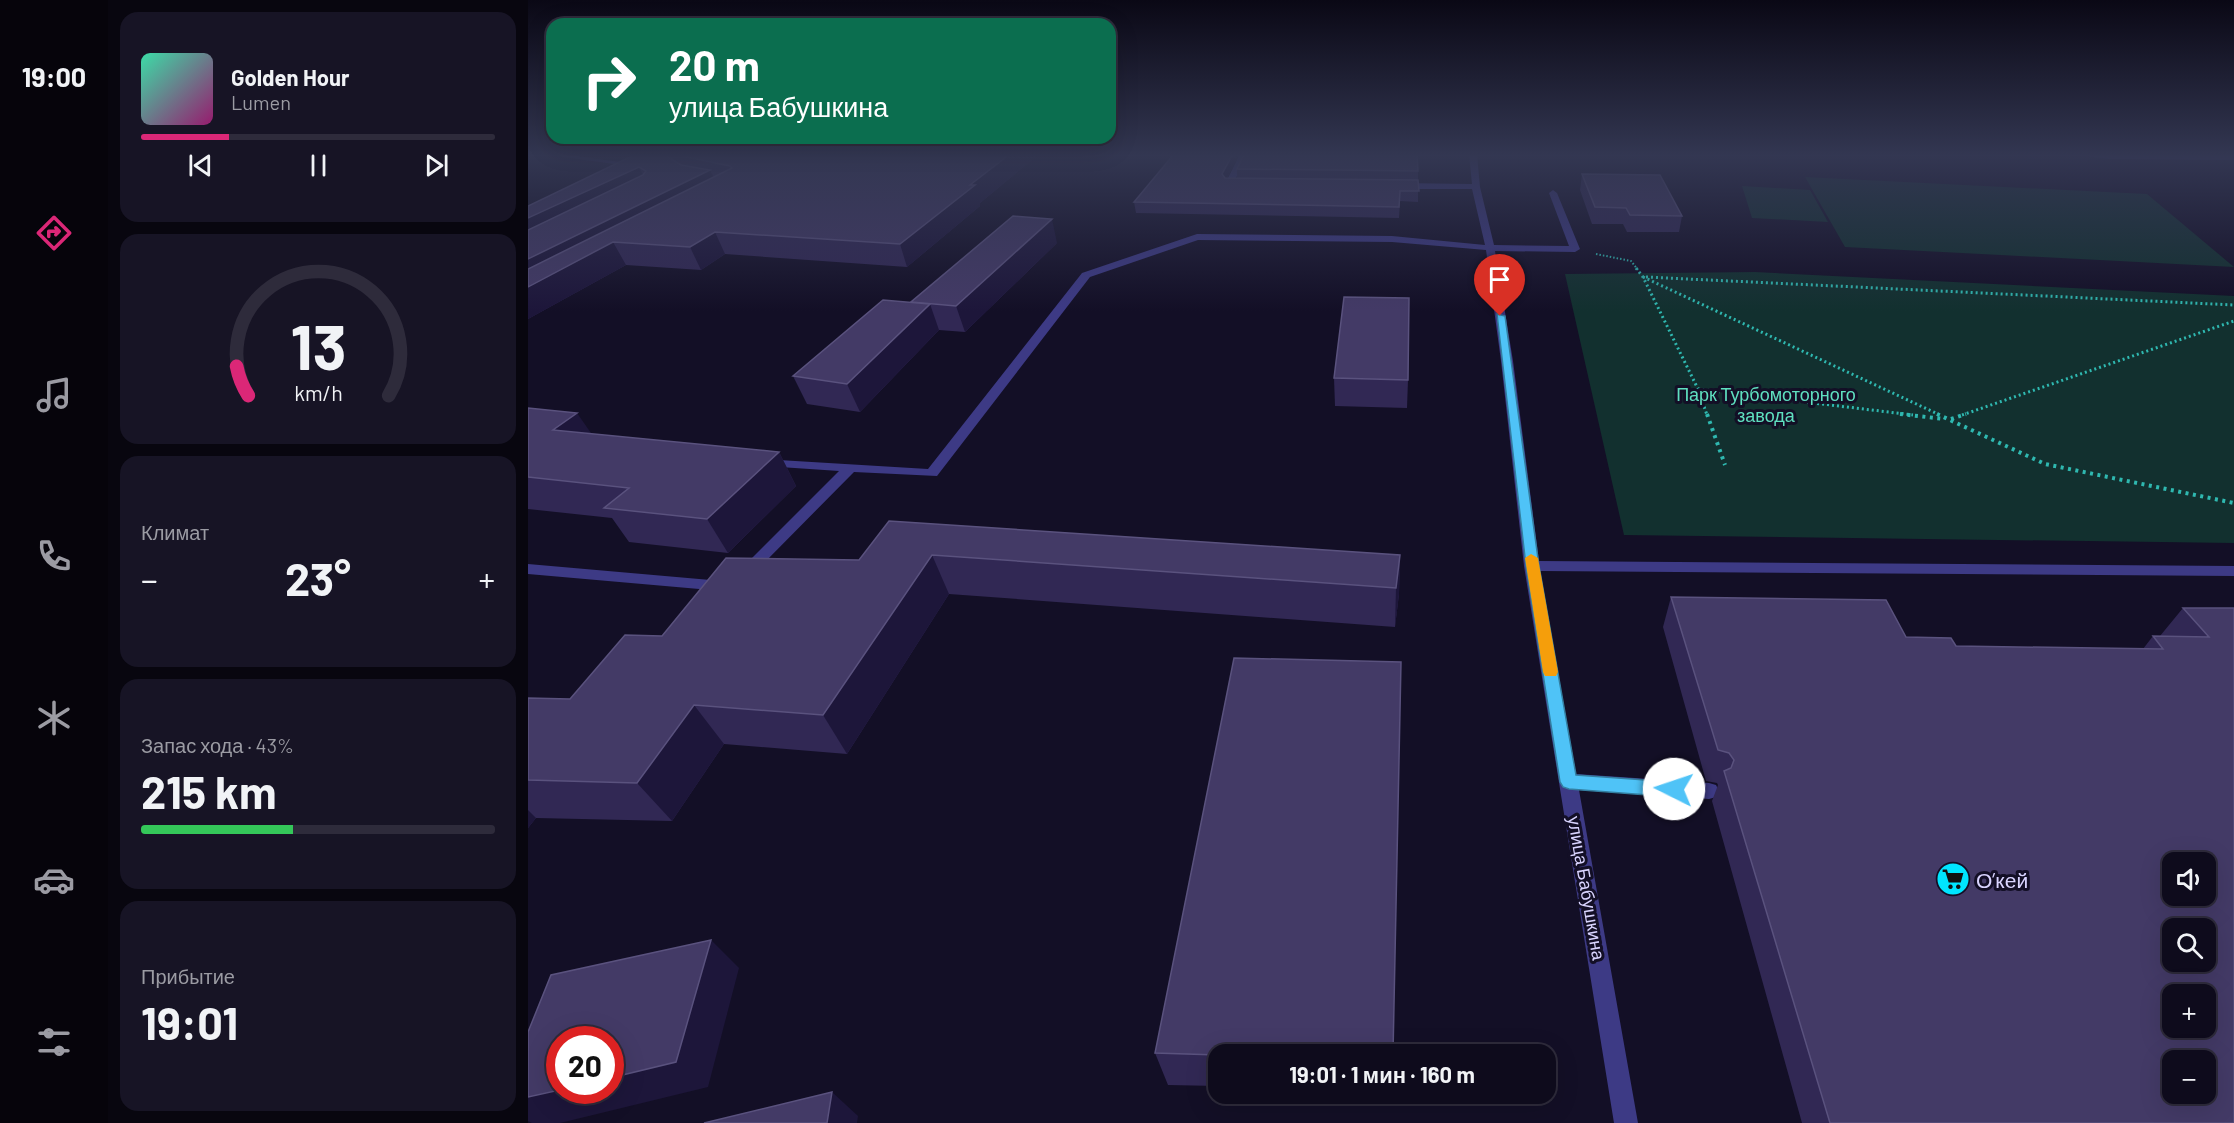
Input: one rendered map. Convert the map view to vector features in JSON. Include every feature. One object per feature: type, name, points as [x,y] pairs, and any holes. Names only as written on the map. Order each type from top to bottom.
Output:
[{"type":"street","name":"улица Бабушкина","points":[[1480,206],[1490,248],[1507,361],[1532,566],[1626,1123]]},
{"type":"street","points":[[748,461],[932,474],[1086,275],[1197,237],[1392,239],[1490,248],[1575,249],[1558,206]]},
{"type":"street","points":[[528,569],[731,587],[850,468]]},
{"type":"street","points":[[1532,566],[2234,571]]},
{"type":"street","points":[[1569,782],[1709,792]]},
{"type":"path","points":[[1575,249],[1631,261],[1642,277],[1698,389],[1725,465]]},
{"type":"path","points":[[1642,277],[2234,304]]},
{"type":"path","points":[[1642,277],[2045,464],[2234,503]]},
{"type":"path","points":[[1698,389],[1950,420],[2234,321]]},
{"type":"green space","points":[[1748,206],[1819,206],[1828,222],[1752,218]]},
{"type":"green space","points":[[1822,206],[2162,206],[2234,267],[1845,247]]},
{"type":"green space","name":"Парк Турбомоторного завода","points":[[1755,272],[2234,296],[2234,543],[1624,535],[1565,274]]},
{"type":"building","points":[[528,206],[553,206],[528,218]]},
{"type":"building","points":[[577,206],[636,206],[528,259],[528,230]]},
{"type":"building","points":[[654,206],[948,206],[900,244],[715,232],[690,247],[613,242],[528,287],[528,269]]},
{"type":"building","points":[[1677,206],[1682,216],[1630,215],[1626,208],[1595,207]]},
{"type":"building","points":[[1013,216],[1052,219],[956,306],[911,302]]},
{"type":"building","points":[[1344,297],[1409,298],[1408,380],[1334,378]]},
{"type":"building","points":[[883,300],[930,304],[847,384],[793,376]]},
{"type":"building","points":[[528,408],[577,413],[553,430],[779,452],[707,519],[604,508],[629,488],[528,477]]},
{"type":"building","points":[[889,521],[1400,555],[1396,588],[932,555],[823,715],[694,705],[637,783],[528,780],[528,698],[570,699],[625,635],[662,636],[726,558],[859,560]]},
{"type":"building","name":"О’кей","points":[[1671,597],[1886,600],[1906,637],[1951,638],[1956,646],[2163,649],[2153,636],[2209,637],[2183,608],[2234,608],[2234,1123],[1830,1123],[1724,771],[1731,768],[1734,760],[1729,753],[1718,750]]},
{"type":"building","points":[[1234,658],[1401,662],[1393,1044],[1208,1044],[1208,1055],[1155,1053]]},
{"type":"building","points":[[711,940],[676,1062],[624,1075],[624,1026],[546,1026],[546,1093],[528,1097],[528,1032],[551,975]]},
{"type":"building","points":[[832,1092],[827,1123],[704,1123]]},
{"type":"slow traffic","points":[[1531,558],[1550,672]]},
{"type":"place","name":"О’кей","points":[[1953,879]]},
{"type":"route","points":[[1500,316],[1532,566],[1569,782],[1674,789]]}]
